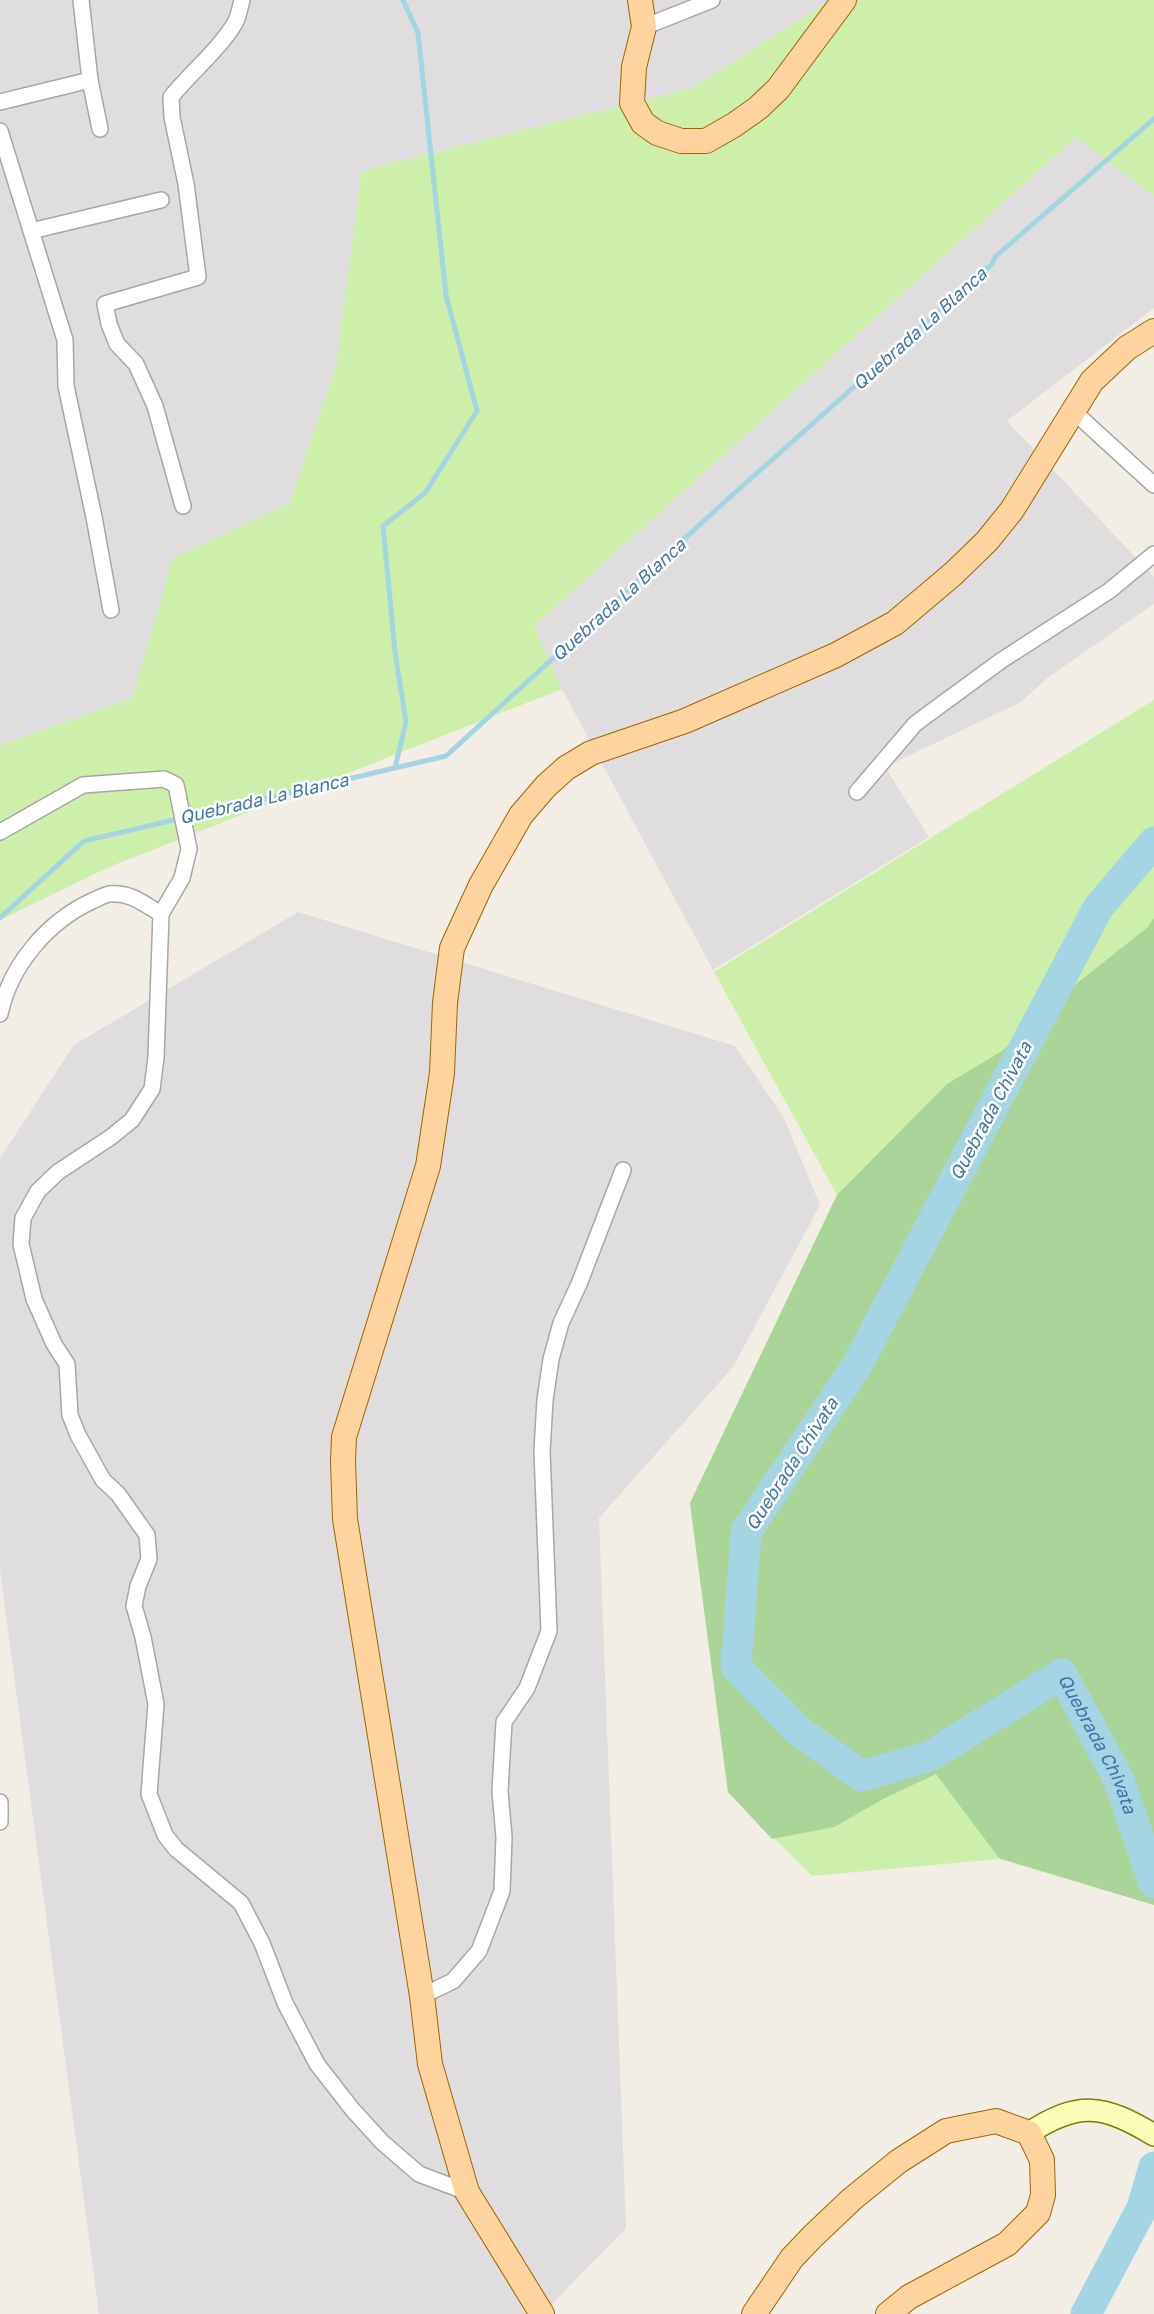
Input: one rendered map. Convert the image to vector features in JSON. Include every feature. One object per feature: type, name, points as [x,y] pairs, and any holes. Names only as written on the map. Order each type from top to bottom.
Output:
[{"type":"main road","points":[[640,0],[644,27],[634,67],[632,103],[644,123],[657,133],[681,141],[706,141],[758,108],[778,89],[844,0]]},
{"type":"main road","points":[[542,2314],[467,2192],[430,2064],[422,1996],[345,1519],[344,1437],[428,1166],[442,1073],[446,1003],[452,948],[481,885],[521,815],[546,786],[566,768],[591,753],[685,721],[742,697],[836,655],[895,623],[953,574],[986,541],[1012,510],[1072,410],[1092,381],[1127,348],[1154,331]]},
{"type":"main road","points":[[1029,2133],[1050,2119],[1076,2111],[1095,2110],[1114,2114],[1154,2136]]},
{"type":"main road","points":[[754,2314],[792,2258],[852,2199],[900,2161],[946,2131],[996,2120],[1029,2133],[1042,2160],[1043,2195],[1038,2213],[1006,2244],[909,2297],[888,2314]]},
{"type":"street","points":[[81,0],[90,80],[100,129]]},
{"type":"street","points":[[183,506],[156,406],[136,364],[117,344],[109,324],[105,304],[198,277],[192,222],[172,118],[171,97],[190,73],[213,52],[236,21],[242,0]]},
{"type":"street","points":[[644,27],[712,0]]},
{"type":"street","points":[[0,102],[90,80]]},
{"type":"street","points":[[0,131],[65,340],[66,386],[94,517],[111,610]]},
{"type":"street","points":[[32,230],[161,200]]},
{"type":"street","points":[[1072,410],[1154,485]]},
{"type":"street","points":[[857,792],[915,724],[927,714],[960,688],[1109,591],[1154,554]]},
{"type":"street","points":[[0,832],[83,785],[164,779],[176,784],[189,849],[182,878],[161,914],[156,1057],[152,1089],[132,1120],[112,1137],[58,1172],[38,1191],[23,1218],[21,1244],[34,1299],[54,1344],[67,1364],[70,1415],[78,1435],[103,1480],[118,1494],[147,1536],[149,1559],[138,1586],[134,1606],[143,1637],[156,1704],[149,1794],[164,1835],[176,1849],[241,1903],[262,1942],[285,2003],[317,2064],[352,2109],[382,2142],[419,2174],[467,2192]]},
{"type":"street","points":[[0,1014],[4,995],[23,962],[38,941],[81,906],[108,894],[134,896],[161,914]]},
{"type":"street","points":[[422,1996],[453,1981],[479,1951],[502,1891],[504,1837],[500,1791],[504,1722],[528,1688],[549,1631],[542,1451],[545,1400],[551,1359],[561,1323],[579,1284],[623,1170]]},
{"type":"street","points":[[0,1802],[0,1822]]},
{"type":"shaded area","points":[[0,0],[831,0],[690,89],[362,171],[336,367],[290,504],[173,559],[133,698],[0,745]]},
{"type":"shaded area","points":[[1076,137],[1154,173],[1154,308],[1007,421],[1154,577],[1154,604],[1047,678],[1021,702],[885,767],[929,837],[713,970],[562,689],[534,626]]},
{"type":"shaded area","points":[[298,912],[735,1046],[784,1118],[820,1205],[733,1367],[599,1518],[626,2228],[542,2314],[99,2314],[0,1570],[0,1158],[74,1045]]},
{"type":"green space","points":[[831,0],[1154,0],[1154,196],[1076,137],[534,626],[562,689],[109,867],[0,920],[0,745],[133,698],[173,558],[290,504],[336,367],[362,171],[690,89]]},
{"type":"green space","points":[[1154,700],[1154,1905],[999,1859],[812,1876],[728,1792],[690,1503],[837,1195],[714,972]]},
{"type":"green space","points":[[1154,918],[1154,1905],[999,1858],[936,1774],[885,1798],[834,1827],[772,1839],[728,1792],[690,1503],[837,1195],[947,1084],[1002,1051],[1047,1007],[1148,927]]},
{"type":"waterway","points":[[395,768],[406,722],[395,652],[383,526],[425,493],[477,411],[446,295],[418,33],[403,0]]},
{"type":"waterway","name":"Quebrada La Blanca","points":[[0,918],[84,841],[446,756],[729,498],[992,264],[995,257],[1154,119]]},
{"type":"waterway","name":"Quebrada Chivata","points":[[1154,842],[1098,908],[856,1367],[746,1532],[736,1667],[800,1732],[862,1776],[930,1756],[1062,1674],[1119,1780],[1154,1883]]},
{"type":"waterway","name":"Quebrada Chivata","points":[[1086,2314],[1142,2208],[1154,2167]]}]
